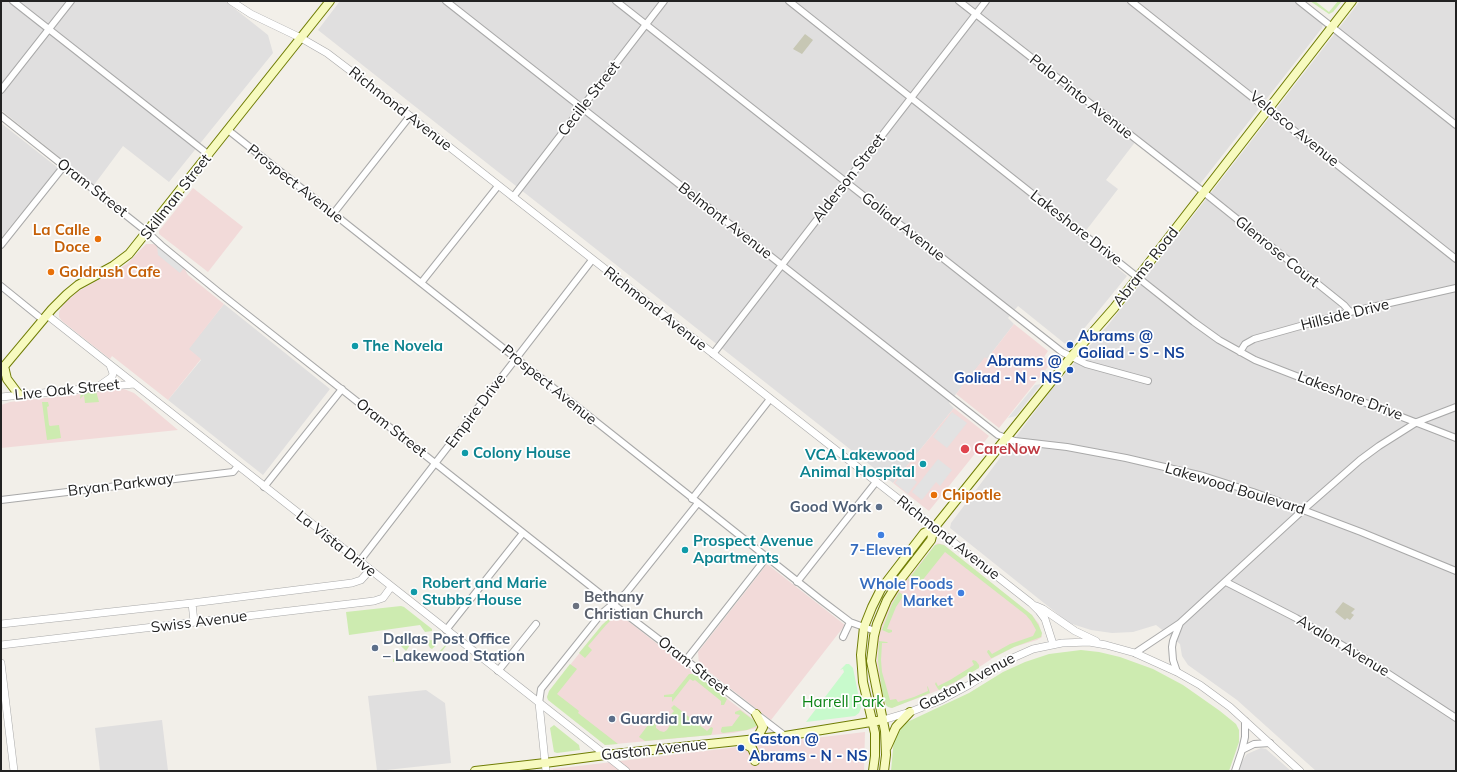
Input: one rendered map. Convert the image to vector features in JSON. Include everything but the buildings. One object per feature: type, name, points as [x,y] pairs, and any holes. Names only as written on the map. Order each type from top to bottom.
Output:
[{"type":"main road","name":"Skillman Street","points":[[2,367],[67,294],[78,285],[113,266],[129,254],[330,1]]},
{"type":"main road","name":"Abrams Road","points":[[873,771],[876,744],[863,682],[861,648],[864,627],[881,589],[924,533],[934,528],[1071,357],[1138,277],[1352,1]]},
{"type":"main road","points":[[2,367],[7,379],[18,395]]},
{"type":"main road","name":"Abrams Road","points":[[884,771],[886,749],[883,720],[871,655],[875,631],[887,600],[931,540],[934,528]]},
{"type":"main road","points":[[886,749],[896,727],[910,712]]},
{"type":"main road","points":[[756,714],[763,727],[757,738]]},
{"type":"main road","name":"Gaston Avenue","points":[[475,771],[546,767],[605,755],[785,736],[883,720]]},
{"type":"main road","points":[[740,741],[752,748],[755,755],[755,760]]},
{"type":"street","points":[[13,1],[209,155]]},
{"type":"street","points":[[1,90],[71,1]]},
{"type":"street","name":"Richmond Avenue","points":[[231,1],[251,14],[301,38],[327,53],[410,116],[1031,603],[1045,619],[1053,644]]},
{"type":"street","name":"Belmont Avenue","points":[[446,1],[955,402],[998,435],[1006,439]]},
{"type":"street","name":"Goliad Avenue","points":[[616,1],[1062,352],[1086,364],[1148,381]]},
{"type":"street","name":"Cecille Street","points":[[513,197],[664,1]]},
{"type":"street","name":"Lakeshore Drive","points":[[789,1],[1194,322],[1219,340],[1255,360],[1456,438]]},
{"type":"street","name":"Palo Pinto Avenue","points":[[960,1],[1203,192]]},
{"type":"street","name":"Alderson Street","points":[[713,354],[986,1]]},
{"type":"street","name":"Velasco Avenue","points":[[1131,1],[1456,259]]},
{"type":"street","points":[[1299,1],[1456,125]]},
{"type":"street","name":"Oram Street","points":[[1,116],[147,232],[221,294],[523,533],[785,736]]},
{"type":"street","points":[[333,214],[410,116]]},
{"type":"street","name":"Prospect Avenue","points":[[228,130],[797,582],[850,622],[875,631]]},
{"type":"street","points":[[2,243],[64,166]]},
{"type":"street","points":[[421,283],[498,186]]},
{"type":"street","name":"Glenrose Court","points":[[1203,192],[1344,305],[1350,312]]},
{"type":"street","name":"Empire Drive","points":[[359,562],[592,260]]},
{"type":"street","name":"La Vista Drive","points":[[1,286],[110,365],[626,771]]},
{"type":"street","name":"Hillside Drive","points":[[1240,352],[1245,344],[1254,339],[1350,312],[1456,288]]},
{"type":"street","points":[[98,386],[112,377],[113,373],[110,365]]},
{"type":"street","name":"Live Oak Street","points":[[1,397],[98,386],[134,384]]},
{"type":"street","points":[[264,487],[342,389]]},
{"type":"street","points":[[692,499],[770,399]]},
{"type":"street","points":[[1135,653],[1180,623],[1360,460],[1384,442],[1417,422],[1456,407]]},
{"type":"street","name":"Lakewood Boulevard","points":[[1006,439],[1060,446],[1126,458],[1163,466],[1210,479],[1303,510],[1456,571]]},
{"type":"street","name":"Bryan Parkway","points":[[1,500],[233,472],[238,466]]},
{"type":"street","points":[[797,582],[876,482]]},
{"type":"street","points":[[546,767],[539,703],[541,689],[601,614],[626,593],[698,503]]},
{"type":"street","points":[[446,630],[523,533]]},
{"type":"street","points":[[686,660],[767,557]]},
{"type":"street","name":"Swiss Avenue","points":[[1,624],[192,603],[352,583],[361,580],[370,570]]},
{"type":"street","name":"Avalon Avenue","points":[[1226,582],[1296,618],[1369,660],[1456,718]]},
{"type":"street","name":"Swiss Avenue","points":[[1,645],[374,601],[383,598],[391,587]]},
{"type":"street","points":[[192,603],[194,622]]},
{"type":"street","points":[[1031,603],[1043,609],[1080,634],[1106,645]]},
{"type":"street","points":[[843,637],[850,622]]},
{"type":"street","points":[[1177,672],[1173,660],[1172,648],[1180,623]]},
{"type":"street","points":[[498,671],[536,624]]},
{"type":"street","name":"Gaston Avenue","points":[[883,720],[910,712],[941,700],[969,685],[1006,661],[1033,649],[1053,644],[1076,642],[1106,645],[1135,653],[1177,672],[1214,695],[1246,721],[1300,771]]},
{"type":"street","points":[[1,662],[14,771]]},
{"type":"street","points":[[1235,771],[1245,737],[1246,721]]},
{"type":"street","points":[[1242,750],[1254,744],[1270,743]]},
{"type":"shaded area","points":[[1,1],[225,1],[268,35],[273,53],[169,182],[123,146],[94,185],[1,110]]},
{"type":"shaded area","points":[[340,1],[1296,1],[1323,24],[1322,28],[1200,184],[1139,137],[1106,180],[1118,189],[1081,237],[1127,276],[1069,347],[1018,306],[1008,318],[1014,324],[987,359],[985,358],[949,403],[954,408],[893,483],[318,30]]},
{"type":"shaded area","points":[[1360,1],[1456,1],[1456,771],[1316,771],[1237,700],[1188,665],[1182,656],[1180,644],[1156,625],[1133,632],[1112,633],[1091,630],[1069,623],[950,528],[951,523],[1055,385],[1109,324]]},
{"type":"shaded area","points":[[805,34],[813,40],[802,54],[793,49]]},
{"type":"shaded area","points":[[1,123],[58,168],[1,238]]},
{"type":"shaded area","points":[[193,188],[243,227],[208,272],[159,234],[159,231]]},
{"type":"shaded area","points":[[146,244],[153,244],[157,246],[184,268],[188,275],[224,304],[189,349],[201,359],[168,400],[112,356],[110,359],[59,317],[59,312],[63,305],[77,292],[127,264]]},
{"type":"shaded area","points":[[157,246],[184,268],[180,273],[158,255]]},
{"type":"shaded area","points":[[224,304],[330,389],[263,475],[168,400],[201,360],[188,349]]},
{"type":"shaded area","points":[[1014,324],[1048,351],[1044,357],[1051,363],[999,428],[956,394],[985,357],[987,359]]},
{"type":"shaded area","points":[[1041,384],[1016,416],[1008,418],[1035,385]]},
{"type":"shaded area","points":[[124,389],[134,393],[178,430],[1,448],[1,405],[10,402]]},
{"type":"shaded area","points":[[954,408],[989,436],[929,511],[893,483]]},
{"type":"shaded area","points":[[952,412],[967,423],[947,448],[933,437]]},
{"type":"shaded area","points":[[938,459],[952,470],[940,486],[936,482],[922,500],[912,492]]},
{"type":"shaded area","points":[[904,471],[917,482],[908,494],[895,483]]},
{"type":"shaded area","points":[[938,543],[944,545],[1032,615],[1039,624],[1042,637],[1014,647],[993,658],[955,683],[891,708],[885,703],[878,675],[878,640],[881,628],[898,590]]},
{"type":"shaded area","points":[[767,564],[845,625],[771,720],[699,664],[698,652]]},
{"type":"shaded area","points":[[1343,602],[1355,609],[1351,613],[1354,615],[1350,620],[1347,618],[1345,620],[1335,612]]},
{"type":"shaded area","points":[[615,612],[757,722],[757,728],[733,733],[605,745],[548,699],[547,697],[549,692],[562,675],[602,625]]},
{"type":"shaded area","points":[[426,690],[445,703],[451,763],[377,771],[368,696]]},
{"type":"shaded area","points":[[162,720],[168,771],[100,771],[95,728]]},
{"type":"shaded area","points":[[865,732],[864,771],[553,771],[553,769]]},
{"type":"shaded area","points":[[1261,748],[1266,749],[1291,771],[1239,771],[1241,763],[1247,754]]},
{"type":"green space","points":[[1310,1],[1315,1],[1329,12],[1338,1],[1342,1],[1333,12],[1329,14]]},
{"type":"green space","points":[[96,391],[99,402],[85,403],[84,395],[80,399],[81,393]]},
{"type":"green space","points":[[42,402],[48,402],[49,406],[47,407],[49,425],[59,425],[61,438],[47,440]]},
{"type":"green space","points":[[935,545],[944,545],[1032,615],[1042,633],[1041,637],[1014,647],[991,658],[987,652],[988,650],[992,654],[1010,644],[1033,636],[1036,630],[1026,615],[945,552],[917,587],[908,580]]},
{"type":"green space","points":[[899,592],[908,600],[902,598],[896,607],[887,629],[892,630],[892,632],[889,633],[882,630],[892,604]]},
{"type":"green space","points":[[401,606],[432,629],[432,631],[425,632],[420,625],[349,635],[346,612]]},
{"type":"green space","points":[[615,613],[621,616],[621,618],[616,615],[606,625],[588,646],[592,650],[585,658],[579,653],[602,625]]},
{"type":"green space","points":[[432,640],[435,646],[432,649],[428,644],[410,645],[406,651],[401,646],[402,643]]},
{"type":"green space","points":[[879,641],[888,643],[882,643],[881,660],[882,672],[890,700],[896,699],[898,702],[914,697],[928,691],[927,686],[930,693],[892,708],[886,705],[882,691],[878,661]]},
{"type":"green space","points":[[448,642],[433,663],[431,663],[430,659],[393,662],[393,659],[434,655],[439,652]]},
{"type":"green space","points":[[1081,650],[1099,652],[1120,657],[1153,669],[1183,685],[1236,724],[1239,730],[1239,742],[1229,771],[891,771],[894,738],[903,724],[969,693],[1003,672],[1025,662],[1049,654]]},
{"type":"green space","points":[[973,660],[979,665],[979,668],[955,682],[939,690],[938,689],[935,684],[936,682],[938,686],[950,680],[974,665]]},
{"type":"green space","points":[[570,664],[577,669],[557,694],[579,711],[578,713],[618,744],[605,745],[548,700],[547,697],[549,691]]},
{"type":"green space","name":"Harrell Park","points":[[846,664],[849,664],[853,668],[861,708],[859,713],[855,716],[806,722],[844,672],[843,669],[840,670]]},
{"type":"green space","points":[[689,674],[695,674],[727,699],[724,705],[721,705],[721,701],[695,680],[693,681],[690,679],[672,702],[672,697],[664,697],[664,695],[673,694]]},
{"type":"green space","points":[[674,705],[707,731],[711,727],[713,728],[711,735],[645,741],[639,737],[651,721],[660,731],[664,732],[667,730],[670,725],[667,719],[674,711],[671,708]]},
{"type":"green space","points":[[740,710],[758,725],[747,730],[721,732],[722,727],[732,726],[740,715],[735,714],[735,712]]},
{"type":"green space","points":[[554,725],[579,745],[580,750],[557,753],[554,752],[550,728]]},
{"type":"place","name":"La Calle Doce","points":[[98,239]]},
{"type":"place","name":"Goldrush Cafe","points":[[51,272]]},
{"type":"place","name":"Abrams @ Goliad - S - NS","points":[[1070,345]]},
{"type":"place","name":"The Novela","points":[[355,346]]},
{"type":"place","name":"Abrams @ Goliad - N - NS","points":[[1070,370]]},
{"type":"place","name":"CareNow","points":[[965,449]]},
{"type":"place","name":"Colony House","points":[[465,453]]},
{"type":"place","name":"VCA Lakewood Animal Hospital","points":[[923,464]]},
{"type":"place","name":"Chipotle","points":[[934,495]]},
{"type":"place","name":"Good Work","points":[[879,507]]},
{"type":"place","name":"7-Eleven","points":[[881,535]]},
{"type":"place","name":"Prospect Avenue Apartments","points":[[685,550]]},
{"type":"place","name":"Robert and Marie Stubbs House","points":[[414,592]]},
{"type":"place","name":"Whole Foods Market","points":[[961,593]]},
{"type":"place","name":"Bethany Christian Church","points":[[576,606]]},
{"type":"place","name":"Dallas Post Office – Lakewood Station","points":[[375,648]]},
{"type":"place","name":"Guardia Law","points":[[612,719]]},
{"type":"place","name":"Gaston @ Abrams - N - NS","points":[[741,748]]}]
